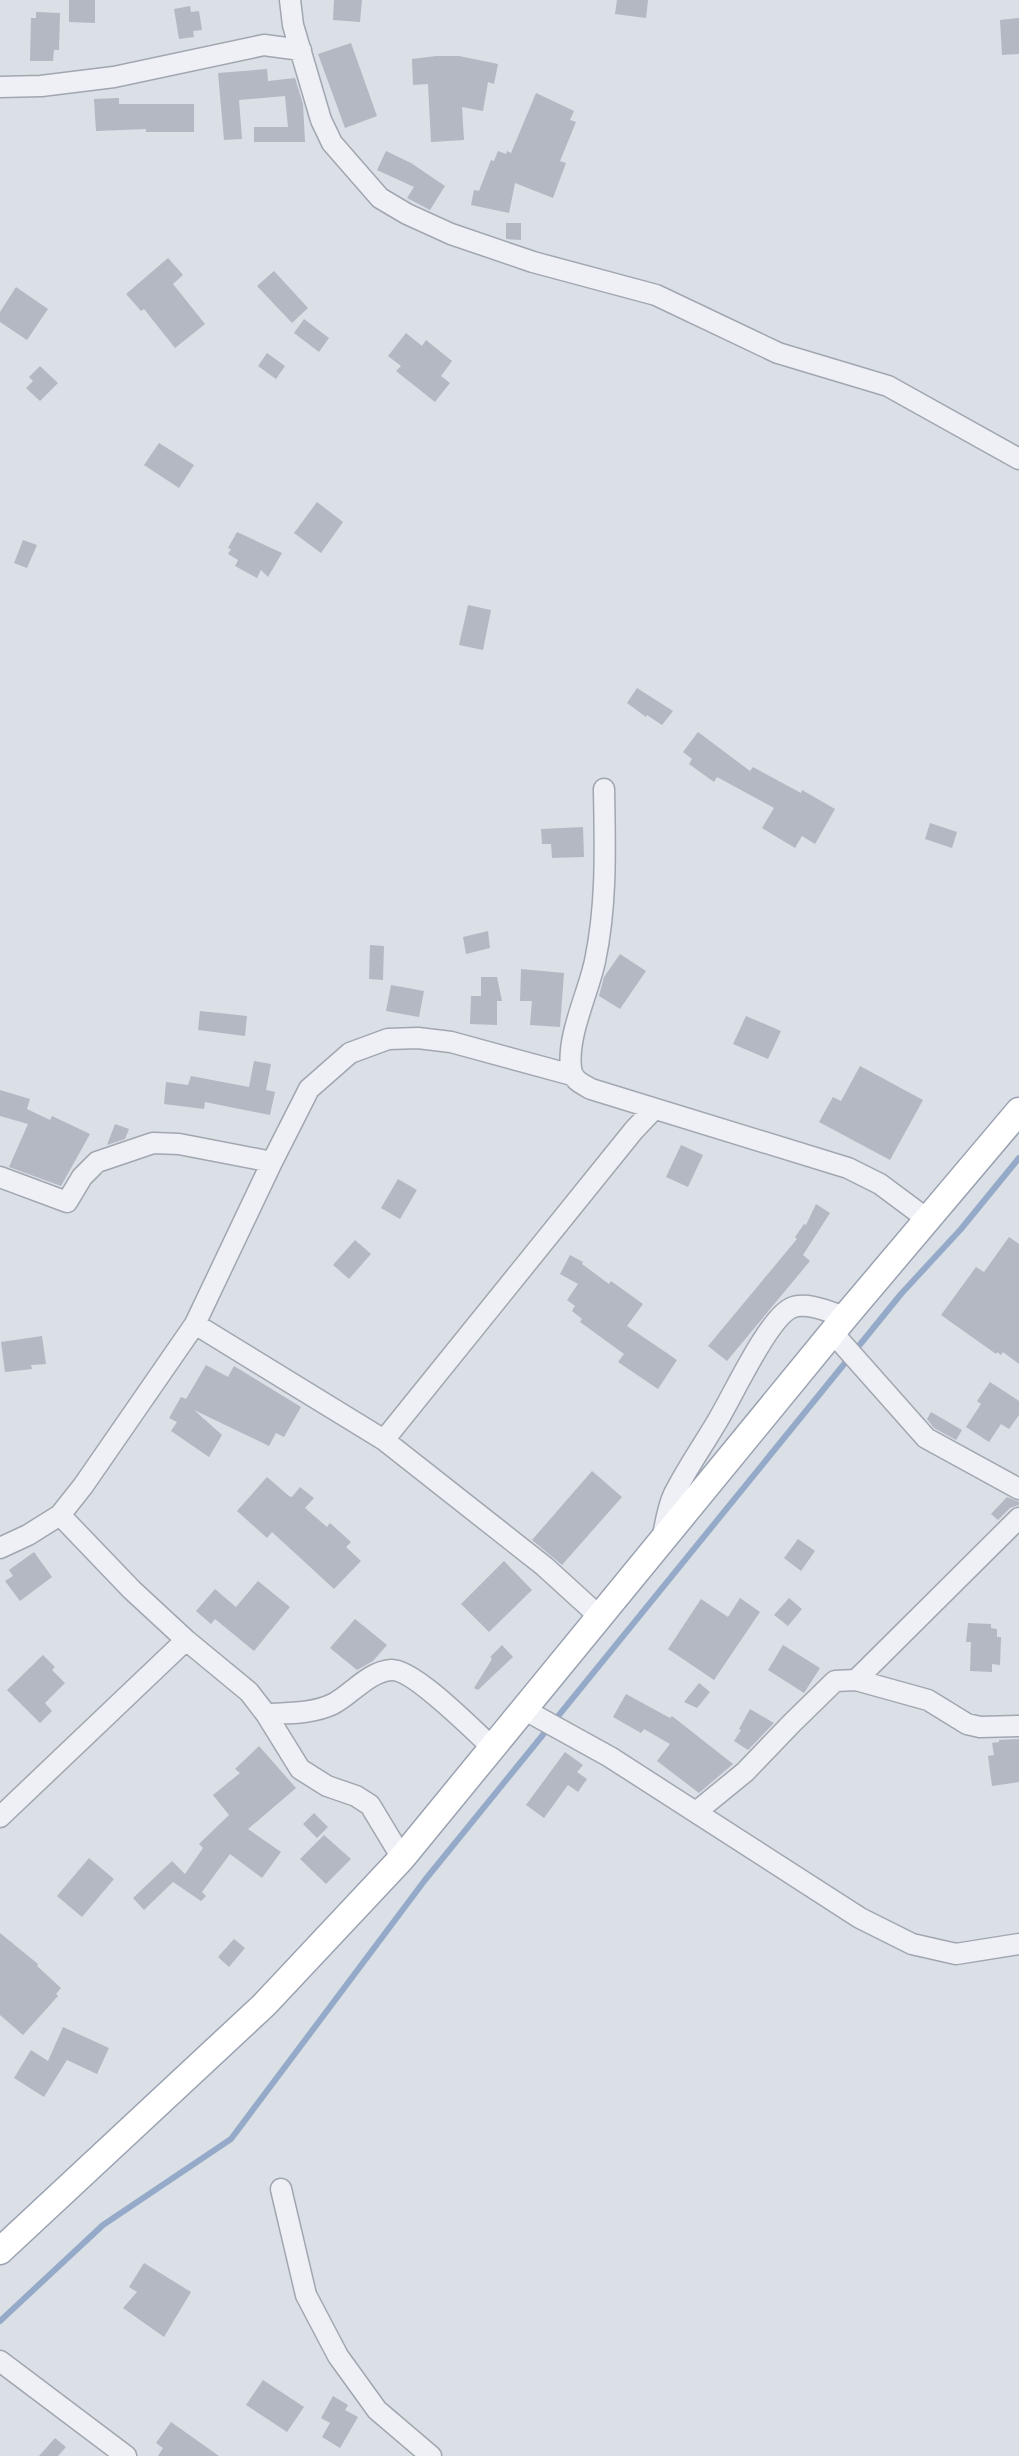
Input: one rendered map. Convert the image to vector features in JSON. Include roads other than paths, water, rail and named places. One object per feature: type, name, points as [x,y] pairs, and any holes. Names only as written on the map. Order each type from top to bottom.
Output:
[{"type":"main road","points":[[0,2251],[264,2005],[402,1858],[838,1325],[927,1219],[1015,1123]]},
{"type":"street","points":[[290,0],[293,25],[321,120],[332,143],[380,198],[451,234],[533,262],[656,295],[778,353],[888,386],[1014,452]]},
{"type":"street","points":[[264,45],[293,25]]},
{"type":"street","points":[[0,87],[41,86],[114,77],[264,45],[301,50]]},
{"type":"street","points":[[572,1075],[571,1048],[595,961],[606,877],[604,789]]},
{"type":"street","points":[[0,1548],[60,1515],[195,1324],[309,1089],[350,1053],[388,1039],[418,1038],[451,1042],[572,1075],[591,1089],[848,1168],[880,1184],[927,1219]]},
{"type":"street","points":[[628,1101],[634,1130]]},
{"type":"street","points":[[384,1440],[654,1109]]},
{"type":"street","points":[[0,1177],[67,1202],[82,1177],[97,1162],[153,1143],[179,1144],[272,1162]]},
{"type":"street","points":[[661,1543],[673,1497],[685,1474],[749,1363],[786,1311],[796,1305],[816,1308],[838,1325],[926,1438],[1019,1489]]},
{"type":"street","points":[[195,1324],[384,1440],[544,1566],[600,1617]]},
{"type":"street","points":[[60,1515],[132,1590],[249,1692],[300,1769],[327,1786],[356,1796],[370,1805],[402,1858]]},
{"type":"street","points":[[856,1680],[1019,1518]]},
{"type":"street","points":[[0,1817],[186,1640]]},
{"type":"street","points":[[266,1714],[311,1711],[332,1704],[373,1677],[392,1670],[406,1673],[428,1689],[493,1748]]},
{"type":"street","points":[[696,1812],[745,1772],[835,1681],[856,1680],[928,1700],[967,1724],[980,1727],[1019,1726]]},
{"type":"street","points":[[525,1710],[610,1757],[860,1918],[912,1944],[956,1954],[1019,1944]]},
{"type":"street","points":[[281,2189],[306,2295],[338,2356],[377,2410],[431,2456]]},
{"type":"street","points":[[0,2361],[126,2456]]},
{"type":"waterway","points":[[0,2321],[103,2225],[231,2139],[425,1880],[901,1294],[961,1229],[1019,1158]]}]
